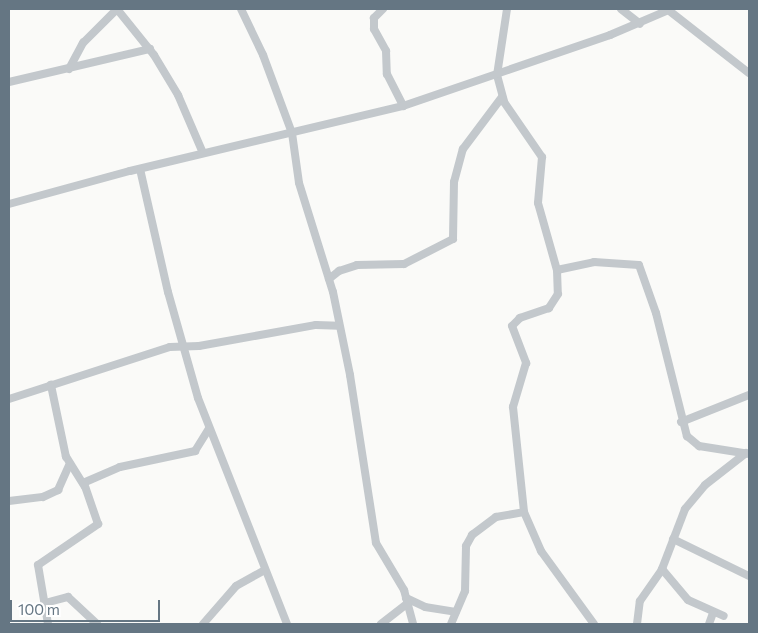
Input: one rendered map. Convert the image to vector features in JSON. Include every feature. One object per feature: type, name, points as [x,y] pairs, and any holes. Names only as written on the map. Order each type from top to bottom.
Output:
[{"type":"street","points":[[69,69],[83,43],[117,9],[150,49],[178,95],[203,153]]},
{"type":"street","points":[[240,9],[263,55],[292,133],[299,182],[329,279],[339,326],[376,544],[407,601],[413,624]]},
{"type":"street","points":[[383,9],[374,18],[374,29],[386,51],[387,74],[403,106]]},
{"type":"street","points":[[507,9],[497,75],[502,97],[540,152],[538,203],[557,270],[558,294],[553,304],[520,318],[512,326],[526,363],[513,407],[524,512],[540,551],[594,624]]},
{"type":"street","points":[[621,9],[640,24]]},
{"type":"street","points":[[9,204],[140,168],[403,106],[640,24],[668,9],[749,73]]},
{"type":"street","points":[[9,82],[150,49]]},
{"type":"street","points":[[329,279],[357,265],[404,264],[453,239],[454,182],[464,149],[502,97]]},
{"type":"street","points":[[140,168],[168,292],[209,430],[287,624]]},
{"type":"street","points":[[557,270],[594,262],[639,265],[656,312],[687,436],[699,446],[748,453]]},
{"type":"street","points":[[9,399],[138,356],[185,346],[316,325],[339,326]]},
{"type":"street","points":[[48,624],[38,565],[97,526],[83,483],[69,465],[52,386]]},
{"type":"street","points":[[682,422],[749,395]]},
{"type":"street","points":[[83,483],[120,467],[195,451],[209,430]]},
{"type":"street","points":[[637,624],[640,601],[662,569],[680,517],[695,495],[748,453]]},
{"type":"street","points":[[9,501],[42,498],[58,490],[69,465]]},
{"type":"street","points":[[451,624],[465,591],[466,546],[472,535],[496,517],[524,512]]},
{"type":"street","points":[[673,538],[749,576]]},
{"type":"street","points":[[662,569],[688,600],[713,613],[724,616]]},
{"type":"street","points":[[203,624],[236,586],[265,570]]},
{"type":"street","points":[[45,603],[68,597],[97,624]]},
{"type":"street","points":[[407,601],[425,607],[456,612]]},
{"type":"street","points":[[381,624],[407,601]]},
{"type":"street","points":[[709,624],[713,613]]}]
